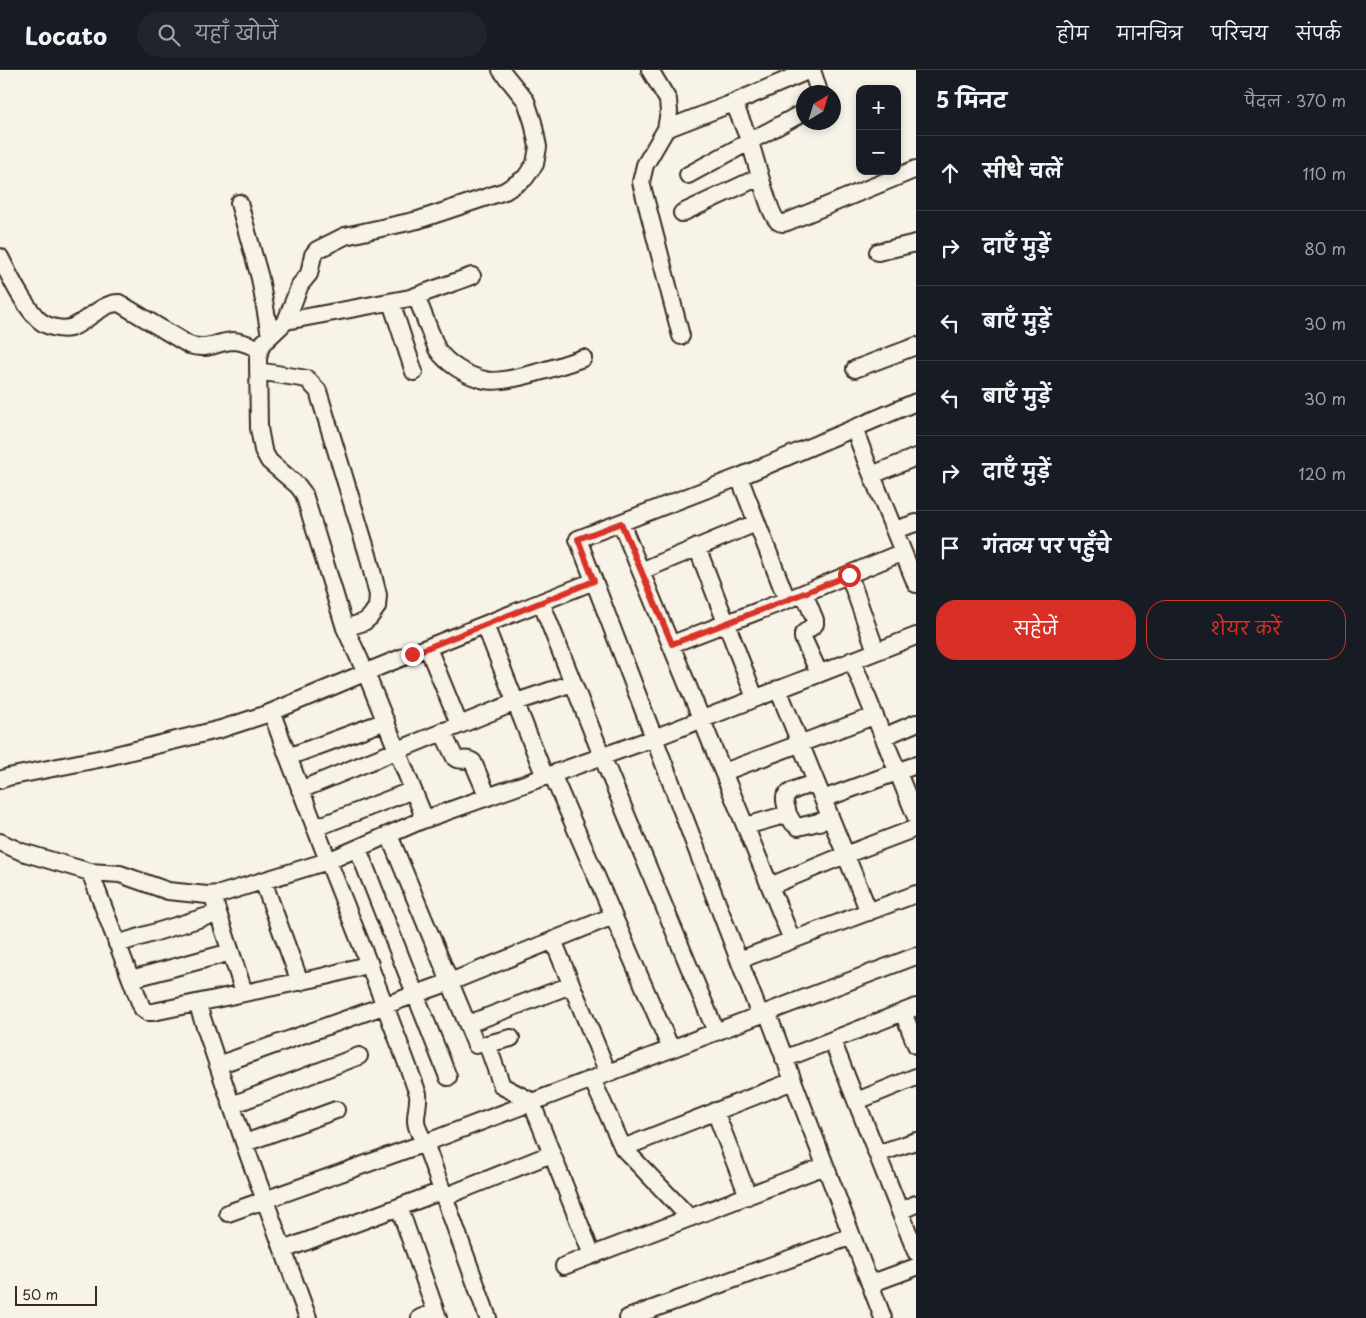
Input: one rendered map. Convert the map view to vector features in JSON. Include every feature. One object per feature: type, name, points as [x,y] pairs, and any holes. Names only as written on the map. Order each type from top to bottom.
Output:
[{"type":"street","points":[[650,70],[668,100],[669,112],[666,129],[645,165],[641,182],[681,336]]},
{"type":"street","points":[[666,129],[811,70],[816,85]]},
{"type":"street","points":[[420,821],[422,812],[366,673],[345,628],[304,494],[298,486],[270,461],[263,450],[259,428],[258,359],[265,343],[286,321],[300,286],[309,274],[316,250],[345,236],[418,220],[505,191],[525,178],[535,164],[538,147],[533,122],[526,101],[503,71]]},
{"type":"street","points":[[734,102],[750,142],[773,213],[777,221],[781,223],[788,222],[916,169]]},
{"type":"street","points":[[688,175],[796,116]]},
{"type":"street","points":[[682,213],[748,181],[755,179],[762,183]]},
{"type":"street","points":[[240,203],[260,278],[265,343]]},
{"type":"street","points":[[878,252],[916,243]]},
{"type":"street","points":[[0,257],[25,303],[37,319],[58,329],[72,328],[108,305],[119,303],[189,345],[200,348],[232,341],[265,343]]},
{"type":"street","points":[[286,321],[416,296],[472,276]]},
{"type":"street","points":[[416,296],[437,349],[442,356],[458,369],[486,380],[507,380],[584,358]]},
{"type":"street","points":[[391,302],[414,372]]},
{"type":"street","points":[[854,369],[916,346]]},
{"type":"street","points":[[258,371],[307,379],[318,390],[368,555],[378,595],[377,607],[370,616],[364,622],[345,628]]},
{"type":"street","points":[[883,1318],[793,1081],[739,960],[578,539],[739,477],[916,402]]},
{"type":"street","points":[[854,428],[916,584]]},
{"type":"street","points":[[872,475],[916,457]]},
{"type":"street","points":[[739,477],[787,600]]},
{"type":"street","points":[[621,523],[703,719],[792,940]]},
{"type":"street","points":[[641,571],[756,523]]},
{"type":"street","points":[[894,530],[916,523]]},
{"type":"street","points":[[697,547],[755,698]]},
{"type":"street","points":[[672,644],[787,600],[903,552]]},
{"type":"street","points":[[849,575],[876,650]]},
{"type":"street","points":[[0,780],[103,758],[212,731],[272,712],[594,581]]},
{"type":"street","points":[[804,593],[815,624],[803,634],[803,638],[819,673]]},
{"type":"street","points":[[541,602],[602,756],[716,1032]]},
{"type":"street","points":[[485,624],[516,702],[671,1049]]},
{"type":"street","points":[[0,842],[22,852],[90,872],[120,874],[168,891],[212,895],[328,861],[420,821],[654,738],[916,636]]},
{"type":"street","points":[[428,648],[459,724]]},
{"type":"street","points":[[852,660],[915,811]]},
{"type":"street","points":[[300,790],[459,724],[573,683]]},
{"type":"street","points":[[778,689],[869,912]]},
{"type":"street","points":[[272,712],[300,790],[386,1004],[418,1094],[416,1120],[418,1132],[443,1194],[488,1318]]},
{"type":"street","points":[[724,772],[874,716]]},
{"type":"street","points":[[288,757],[386,722]]},
{"type":"street","points":[[883,736],[916,724]]},
{"type":"street","points":[[442,731],[455,758],[468,759],[472,762],[488,797]]},
{"type":"street","points":[[823,799],[916,765]]},
{"type":"street","points":[[816,783],[786,795],[788,814],[793,823],[802,827],[831,819]]},
{"type":"street","points":[[315,828],[413,790]]},
{"type":"street","points":[[746,826],[788,814]]},
{"type":"street","points":[[770,886],[845,854],[916,828]]},
{"type":"street","points":[[389,835],[476,1045]]},
{"type":"street","points":[[358,849],[448,1077]]},
{"type":"street","points":[[90,872],[142,1008],[147,1012],[300,982],[370,964]]},
{"type":"street","points":[[263,881],[300,982]]},
{"type":"street","points":[[739,960],[916,894]]},
{"type":"street","points":[[212,895],[244,992]]},
{"type":"street","points":[[117,944],[218,914]]},
{"type":"street","points":[[218,1065],[450,982],[613,916]]},
{"type":"street","points":[[553,940],[608,1073]]},
{"type":"street","points":[[131,979],[231,952]]},
{"type":"street","points":[[228,1213],[424,1144],[916,956]]},
{"type":"street","points":[[468,1024],[571,986]]},
{"type":"street","points":[[198,1003],[245,1143],[308,1318]]},
{"type":"street","points":[[784,1059],[909,1010],[916,1045]]},
{"type":"street","points":[[511,1038],[487,1044],[502,1086],[531,1103],[592,1255]]},
{"type":"street","points":[[832,1040],[916,1252]]},
{"type":"street","points":[[232,1105],[359,1056]]},
{"type":"street","points":[[857,1101],[916,1077]]},
{"type":"street","points":[[592,1079],[623,1148],[690,1218]]},
{"type":"street","points":[[623,1148],[793,1081]]},
{"type":"street","points":[[245,1143],[336,1110]]},
{"type":"street","points":[[715,1111],[748,1196]]},
{"type":"street","points":[[877,1154],[916,1141]]},
{"type":"street","points":[[283,1250],[398,1207],[443,1194],[551,1154]]},
{"type":"street","points":[[564,1266],[825,1166]]},
{"type":"street","points":[[900,1211],[916,1204]]},
{"type":"street","points":[[398,1207],[436,1315],[420,1318]]},
{"type":"street","points":[[628,1318],[852,1236]]},
{"type":"street","points":[[870,1284],[916,1267]]},
{"type":"route","points":[[412,654],[594,581],[578,539],[621,523],[672,644],[849,575]]}]
